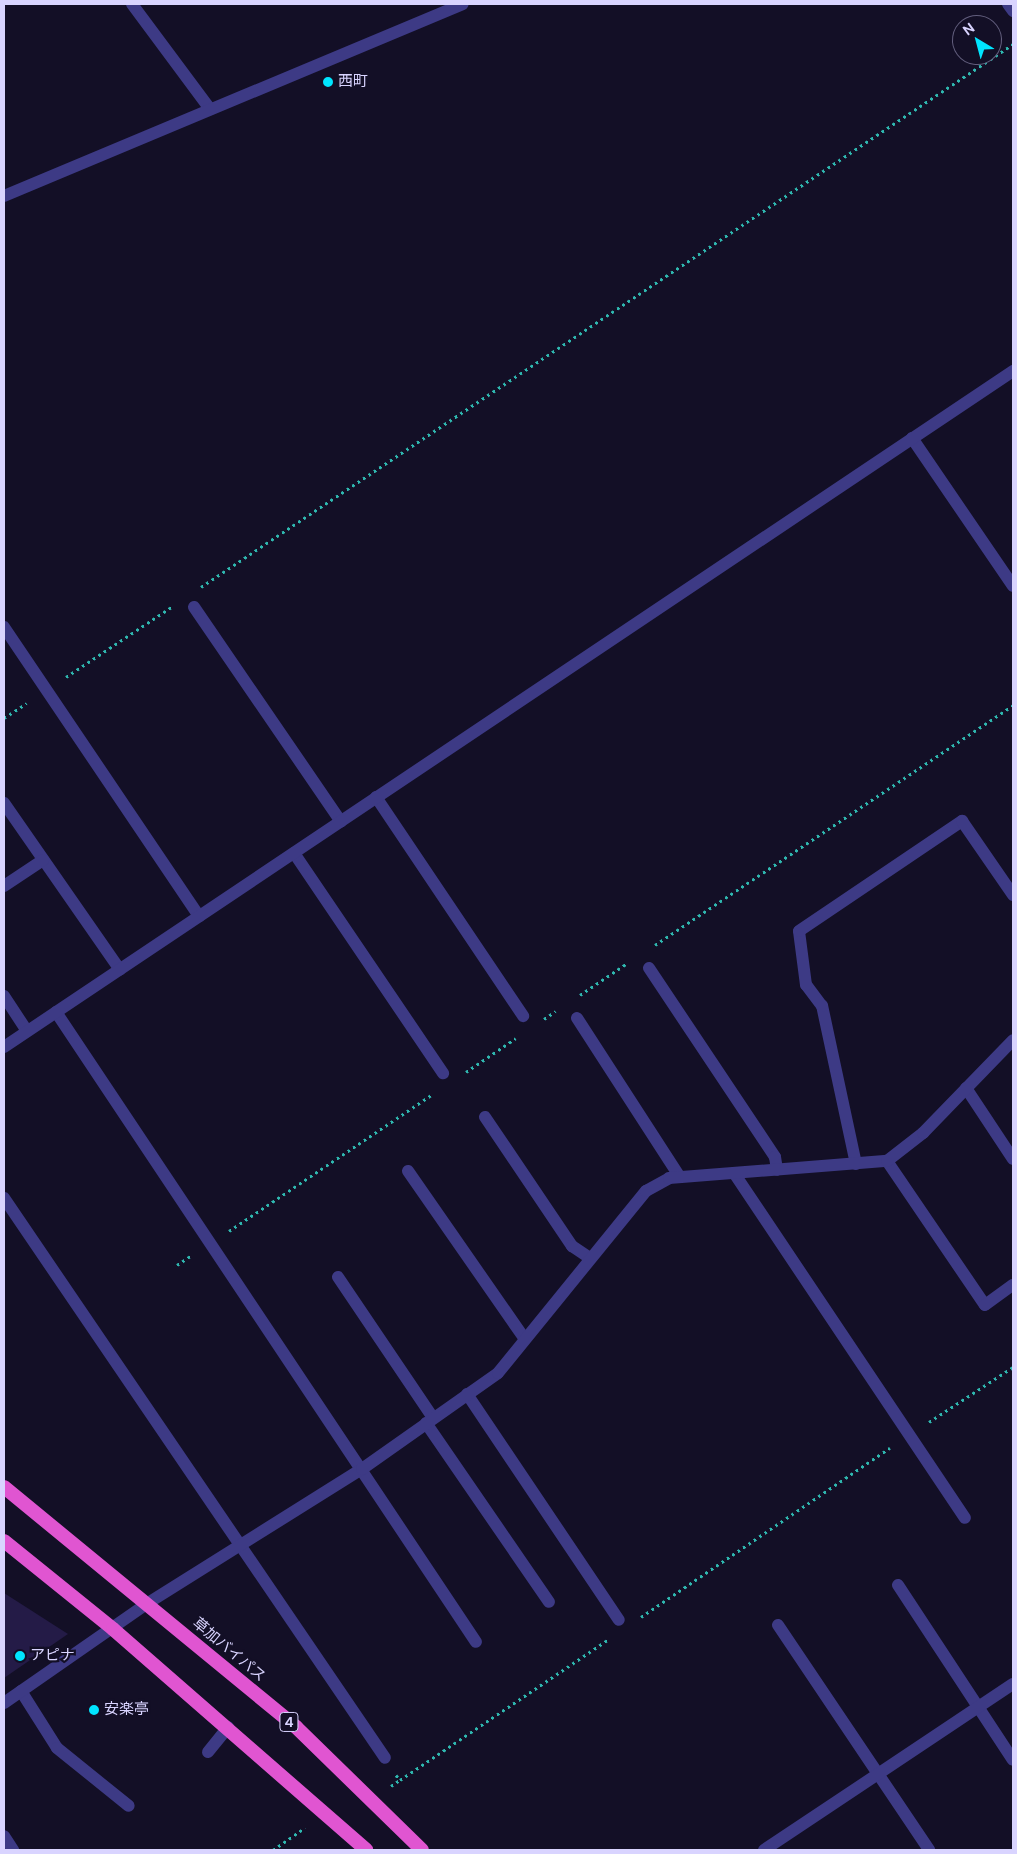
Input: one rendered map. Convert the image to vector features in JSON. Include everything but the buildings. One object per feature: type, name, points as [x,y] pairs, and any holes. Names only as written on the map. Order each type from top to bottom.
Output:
[{"type":"highway","name":"草加バイパス","points":[[4,1487],[148,1603],[296,1727],[422,1850]]},
{"type":"highway","points":[[4,1541],[114,1629],[366,1850]]},
{"type":"street","points":[[132,4],[210,109]]},
{"type":"street","points":[[4,196],[462,4]]},
{"type":"street","points":[[1008,4],[1013,11]]},
{"type":"street","points":[[4,1047],[1013,371]]},
{"type":"street","points":[[912,438],[1013,586]]},
{"type":"street","points":[[194,607],[341,822]]},
{"type":"street","points":[[4,627],[199,916]]},
{"type":"street","points":[[376,798],[523,1016]]},
{"type":"street","points":[[4,803],[120,970]]},
{"type":"street","points":[[856,1164],[822,1006],[806,985],[799,931],[962,821],[1013,895]]},
{"type":"street","points":[[294,853],[443,1073]]},
{"type":"street","points":[[4,886],[43,860]]},
{"type":"street","points":[[648,968],[775,1157],[777,1170]]},
{"type":"street","points":[[4,996],[27,1031]]},
{"type":"street","points":[[56,1012],[212,1242],[476,1642]]},
{"type":"street","points":[[577,1018],[680,1177]]},
{"type":"street","points":[[4,1703],[114,1629],[148,1603],[362,1469],[498,1372],[646,1191],[680,1177],[887,1162],[966,1088],[1013,1040]]},
{"type":"street","points":[[966,1088],[1013,1159]]},
{"type":"street","points":[[485,1117],[572,1246],[590,1258]]},
{"type":"street","points":[[887,1162],[985,1305],[1013,1285]]},
{"type":"street","points":[[408,1171],[524,1338]]},
{"type":"street","points":[[734,1173],[908,1436],[965,1518]]},
{"type":"street","points":[[4,1198],[385,1758]]},
{"type":"street","points":[[338,1277],[429,1421],[549,1602]]},
{"type":"street","points":[[467,1394],[619,1620]]},
{"type":"street","points":[[898,1586],[1013,1760]]},
{"type":"street","points":[[778,1625],[929,1850]]},
{"type":"street","points":[[764,1850],[1013,1684]]},
{"type":"street","points":[[21,1691],[57,1748],[129,1806]]},
{"type":"street","points":[[208,1752],[228,1727]]},
{"type":"street","points":[[4,1836],[13,1850]]},
{"type":"path","points":[[195,591],[1013,44]]},
{"type":"path","points":[[4,718],[179,602]]},
{"type":"path","points":[[650,948],[1013,705]]},
{"type":"path","points":[[576,998],[633,960]]},
{"type":"path","points":[[534,1026],[559,1009]]},
{"type":"path","points":[[460,1076],[526,1032]]},
{"type":"path","points":[[177,1265],[435,1092]]},
{"type":"path","points":[[637,1619],[1013,1366]]},
{"type":"path","points":[[392,1786],[613,1636]]},
{"type":"path","points":[[385,1758],[400,1780]]},
{"type":"path","points":[[273,1850],[306,1827]]},
{"type":"place","name":"西町","points":[[328,82]]},
{"type":"place","name":"アピナ","points":[[20,1656]]},
{"type":"place","name":"安楽亭","points":[[94,1710]]}]
